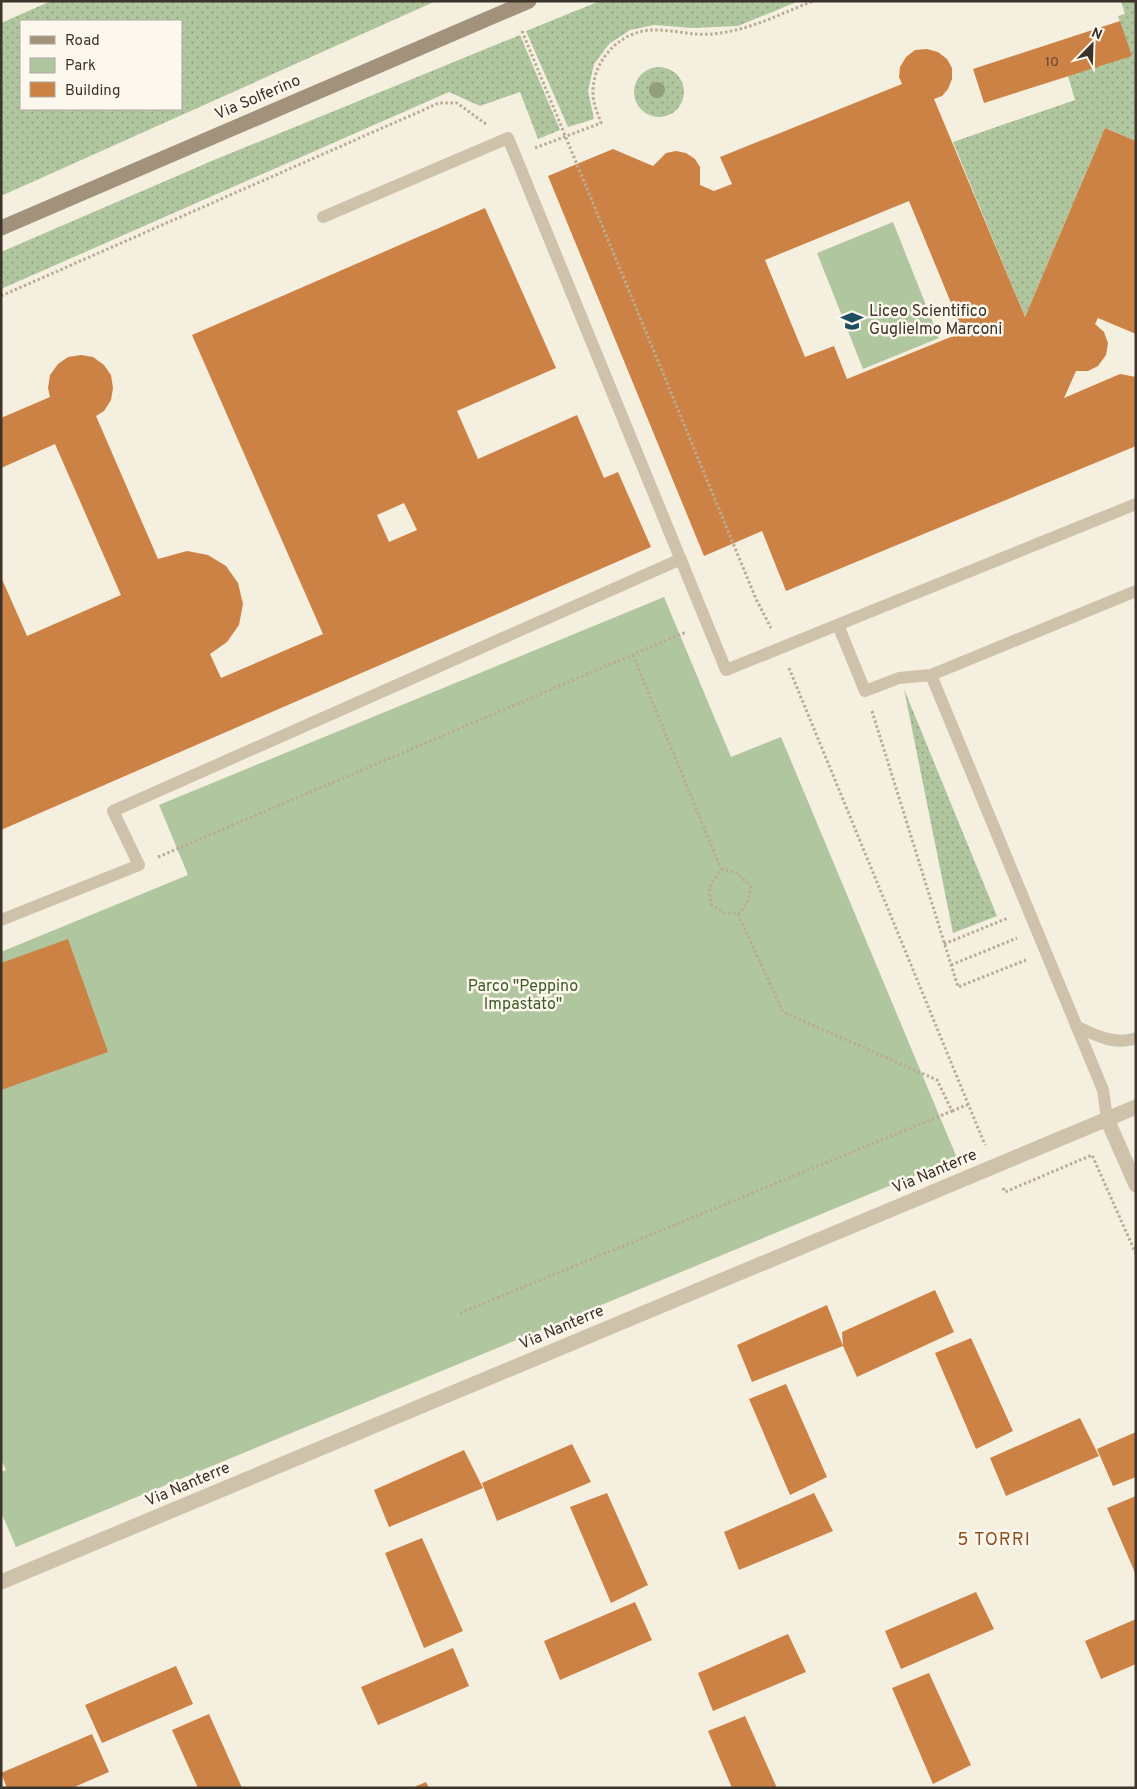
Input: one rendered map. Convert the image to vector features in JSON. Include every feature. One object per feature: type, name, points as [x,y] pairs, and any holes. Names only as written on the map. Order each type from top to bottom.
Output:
[{"type":"main road","name":"Via Solferino","points":[[1,228],[529,1]]},
{"type":"street","name":"Via Nanterre","points":[[2,1580],[1136,1107]]},
{"type":"street","points":[[1107,1119],[1136,1186]]},
{"type":"lane","points":[[323,217],[508,138],[726,670],[1136,504]]},
{"type":"lane","points":[[1,920],[139,865],[112,811],[681,559]]},
{"type":"lane","points":[[838,625],[866,691],[899,678],[931,675],[1136,591]]},
{"type":"lane","points":[[931,675],[1103,1090],[1107,1119]]},
{"type":"lane","points":[[1076,1026],[1101,1038],[1129,1041],[1136,1038]]},
{"type":"path","points":[[516,156],[601,123],[592,94],[597,72],[606,53],[623,39],[650,30],[711,34],[742,30],[813,1]]},
{"type":"path","points":[[522,31],[756,599],[781,648],[1005,1192],[1092,1155],[1136,1254]]},
{"type":"path","points":[[1,296],[439,103],[456,103],[508,138]]},
{"type":"path","points":[[139,865],[707,624]]},
{"type":"path","points":[[632,655],[721,869]]},
{"type":"path","points":[[866,691],[958,987],[1045,952]]},
{"type":"path","points":[[721,869],[737,873],[751,887],[748,904],[738,914],[724,913],[711,904],[709,888],[721,869]]},
{"type":"path","points":[[944,944],[1028,909]]},
{"type":"path","points":[[738,914],[783,1012],[937,1080],[952,1111]]},
{"type":"path","points":[[951,965],[1036,930]]},
{"type":"path","points":[[460,1313],[969,1104]]},
{"type":"green space","points":[[51,1],[436,1],[1,196],[1,23]]},
{"type":"green space","points":[[600,1],[799,1],[738,26],[693,28],[654,25],[630,30],[609,44],[594,64],[588,91],[594,119],[568,127],[526,31]]},
{"type":"green space","points":[[1121,1],[1136,1],[1136,141],[1105,128],[1025,317],[953,142],[1075,100],[1068,76],[1131,56],[1118,16],[1125,14]]},
{"type":"green space","points":[[520,35],[560,130],[538,139],[520,92],[480,106],[449,92],[1,289],[1,252],[214,160]]},
{"type":"green space","points":[[659,67],[677,74],[684,92],[677,110],[659,117],[641,110],[634,92],[641,74]]},
{"type":"green space","points":[[893,222],[939,338],[863,369],[817,253]]},
{"type":"green space","name":"Parco \"Peppino Impastato\"","points":[[664,597],[731,757],[781,737],[957,1158],[16,1547],[1,1512],[1,1472],[6,1470],[1,1459],[1,952],[188,875],[159,805]]},
{"type":"green space","points":[[904,689],[997,916],[953,933]]},
{"type":"building","points":[[1120,21],[1132,56],[984,103],[973,69]]},
{"type":"building","name":"Liceo Scientifico Guglielmo Marconi","points":[[927,49],[938,52],[947,59],[952,68],[952,79],[948,89],[942,96],[934,99],[1025,317],[1105,128],[1136,141],[1136,334],[1098,318],[1095,324],[1104,332],[1108,343],[1106,355],[1098,366],[1088,371],[1076,371],[1064,398],[1120,374],[1136,377],[1136,446],[786,591],[762,531],[704,556],[548,176],[613,149],[653,166],[666,153],[676,151],[686,153],[695,159],[700,167],[700,185],[714,191],[732,184],[720,157],[902,84],[899,77],[900,67],[906,57],[915,50]],"holes":[[[909,201],[963,332],[847,379],[834,346],[805,357],[765,260]]]},
{"type":"building","points":[[485,208],[556,368],[457,411],[478,459],[577,415],[604,478],[618,472],[651,547],[1,830],[1,577],[27,636],[121,595],[55,444],[1,468],[1,418],[50,397],[48,388],[50,375],[58,364],[68,357],[81,355],[93,357],[104,365],[111,375],[113,388],[111,400],[104,411],[96,416],[158,559],[187,551],[208,555],[226,566],[238,583],[243,604],[239,625],[227,642],[210,654],[221,678],[323,634],[192,335]],"holes":[[[404,503],[417,530],[389,542],[377,515]]]},
{"type":"building","points":[[68,939],[108,1052],[1,1090],[1,963]]},
{"type":"building","points":[[935,1290],[954,1332],[857,1377],[843,1346],[842,1332]]},
{"type":"building","points":[[827,1305],[843,1346],[752,1382],[737,1345]]},
{"type":"building","points":[[971,1338],[1013,1431],[976,1449],[935,1353]]},
{"type":"building","points":[[786,1384],[827,1477],[790,1495],[749,1399]]},
{"type":"building","points":[[1080,1418],[1099,1456],[1006,1496],[990,1458]]},
{"type":"building","points":[[1136,1432],[1136,1477],[1113,1486],[1097,1449]]},
{"type":"building","points":[[572,1444],[591,1482],[497,1521],[482,1483]]},
{"type":"building","points":[[464,1450],[483,1488],[389,1527],[374,1490]]},
{"type":"building","points":[[607,1493],[648,1585],[611,1603],[570,1507]]},
{"type":"building","points":[[814,1493],[833,1531],[739,1570],[724,1532]]},
{"type":"building","points":[[1136,1496],[1136,1575],[1107,1508]]},
{"type":"building","points":[[422,1538],[463,1631],[424,1648],[385,1553]]},
{"type":"building","points":[[976,1592],[994,1629],[901,1669],[885,1631]]},
{"type":"building","points":[[635,1602],[652,1640],[560,1680],[544,1641]]},
{"type":"building","points":[[1136,1619],[1136,1664],[1101,1679],[1085,1641]]},
{"type":"building","points":[[788,1634],[806,1672],[713,1711],[698,1673]]},
{"type":"building","points":[[453,1648],[469,1686],[378,1725],[361,1687]]},
{"type":"building","points":[[176,1666],[193,1704],[102,1743],[85,1705]]},
{"type":"building","points":[[929,1673],[971,1765],[933,1784],[892,1688]]},
{"type":"building","points":[[209,1714],[242,1788],[198,1788],[172,1730]]},
{"type":"building","points":[[745,1716],[777,1788],[732,1788],[708,1731]]},
{"type":"building","points":[[92,1734],[109,1772],[72,1788],[7,1788],[1,1773]]},
{"type":"building","points":[[426,1782],[429,1788],[412,1788]]},
{"type":"place","name":"Liceo Scientifico Guglielmo Marconi","points":[[852,321]]},
{"type":"district","name":"5 TORRI","points":[[994,1540]]}]
